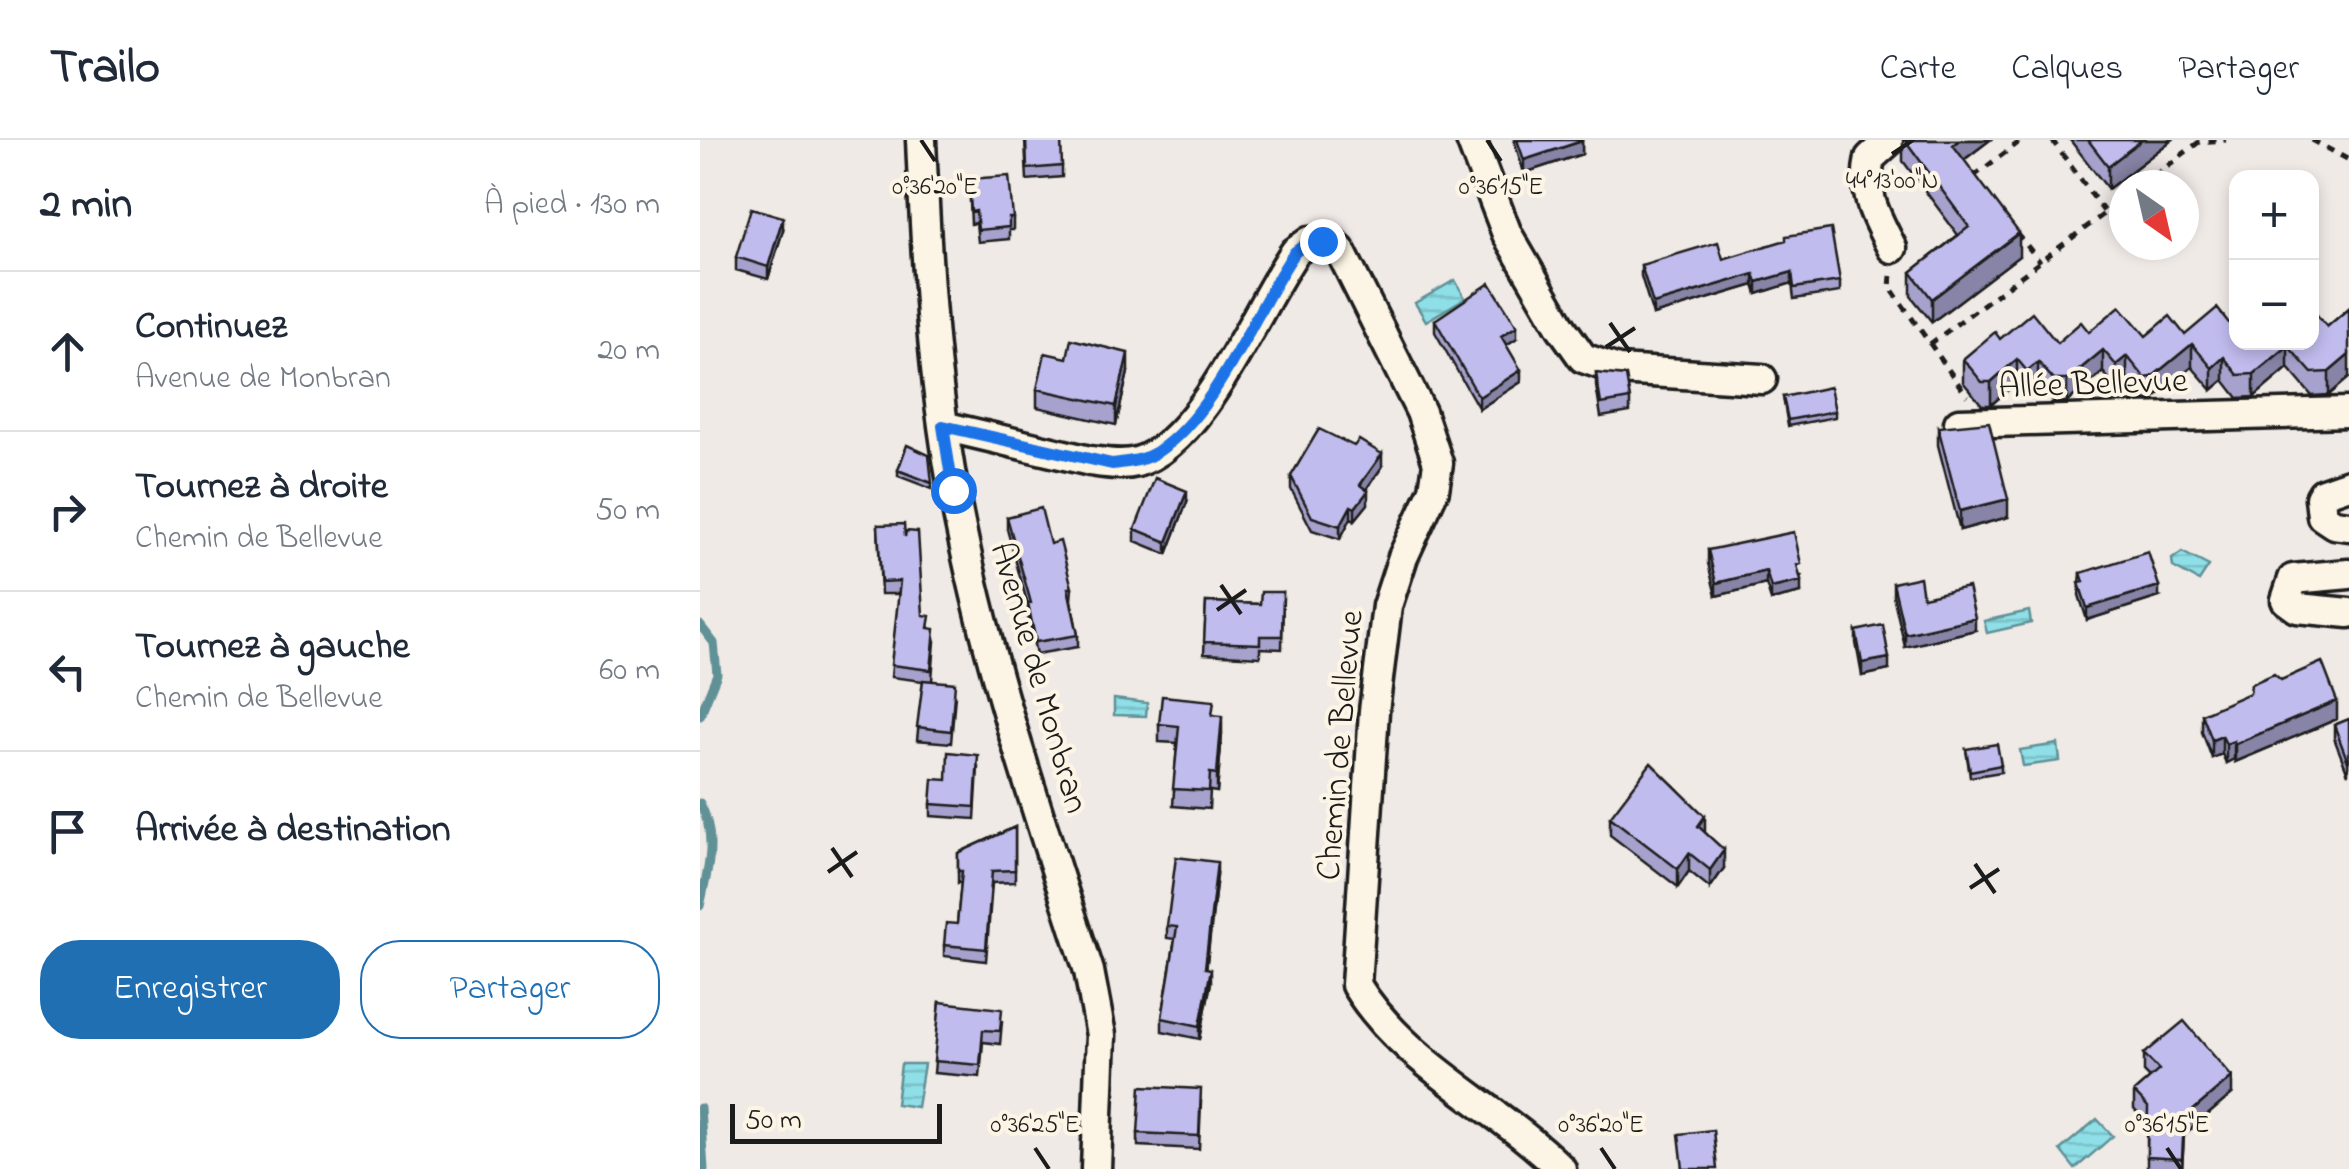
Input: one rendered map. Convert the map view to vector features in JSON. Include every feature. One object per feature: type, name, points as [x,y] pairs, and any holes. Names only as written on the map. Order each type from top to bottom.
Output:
[{"type":"street","name":"Avenue de Monbran","points":[[922,140],[933,338],[943,426],[966,553],[986,635],[1092,984],[1100,1035],[1096,1169]]},
{"type":"street","points":[[1471,140],[1506,234],[1560,328],[1583,358],[1618,370],[1762,379]]},
{"type":"street","points":[[1890,140],[1870,158],[1866,186],[1870,206],[1892,248]]},
{"type":"street","name":"Chemin de Bellevue","points":[[943,426],[1090,461],[1136,462],[1158,452],[1199,409],[1295,252],[1310,241],[1333,243],[1340,250],[1421,412],[1438,463],[1434,490],[1402,557],[1387,606],[1374,711],[1356,986],[1372,1011],[1461,1092],[1561,1169]]},
{"type":"street","name":"Allée Bellevue","points":[[1967,423],[2349,412]]},
{"type":"street","points":[[2342,525],[2322,516],[2320,498],[2323,493],[2349,484]]},
{"type":"street","points":[[2349,574],[2293,579],[2286,600],[2297,608],[2349,613]]},
{"type":"path","points":[[1984,190],[1973,175],[2022,140]]},
{"type":"path","points":[[2052,140],[2105,213]]},
{"type":"path","points":[[2162,170],[2198,142],[2226,140]]},
{"type":"path","points":[[2312,140],[2349,160]]},
{"type":"path","points":[[1930,344],[2109,210]]},
{"type":"path","points":[[2006,218],[2040,262]]},
{"type":"path","points":[[1892,248],[1890,287],[1976,409],[1967,423]]},
{"type":"water","points":[[1455,280],[1465,298],[1426,321],[1415,303]]},
{"type":"water","points":[[2182,552],[2209,566],[2199,581],[2173,567],[2172,559]]},
{"type":"water","points":[[2029,611],[2031,623],[1987,633],[1984,621]]},
{"type":"water","points":[[1114,699],[1147,703],[1146,716],[1114,715]]},
{"type":"water","points":[[2058,744],[2060,761],[2023,766],[2020,750]]},
{"type":"water","points":[[901,1064],[924,1064],[917,1107],[896,1104]]},
{"type":"water","points":[[2097,1119],[2113,1136],[2075,1169],[2060,1150]]},
{"type":"building","points":[[1026,140],[1061,140],[1062,166],[1027,169]]},
{"type":"building","points":[[1517,140],[1582,140],[1582,141],[1524,160]]},
{"type":"building","points":[[1905,140],[1959,140],[1953,145],[2019,233],[1932,299],[1911,272],[1969,227]]},
{"type":"building","points":[[2088,140],[2142,140],[2108,166]]},
{"type":"building","points":[[1009,176],[1013,218],[1009,218],[1009,227],[978,230],[976,211],[971,212],[969,179]]},
{"type":"building","points":[[751,208],[783,217],[768,267],[736,257]]},
{"type":"building","points":[[1831,229],[1840,281],[1794,288],[1792,272],[1757,282],[1754,274],[1653,304],[1641,265],[1718,242],[1723,259],[1786,240],[1786,236]]},
{"type":"building","points":[[1490,283],[1517,326],[1501,336],[1521,370],[1479,397],[1435,320]]},
{"type":"building","points":[[2120,306],[2146,336],[2170,316],[2185,335],[2217,308],[2229,323],[2229,350],[2283,350],[2254,374],[2238,375],[2224,357],[2212,368],[2192,344],[2152,377],[2145,378],[2127,356],[2116,365],[2103,350],[2067,380],[2054,380],[2038,362],[2027,371],[2017,359],[1991,382],[1982,382],[1963,359],[1995,332],[2000,339],[2032,312],[2057,343],[2081,322],[2089,332]]},
{"type":"building","points":[[2349,308],[2349,355],[2329,372],[2312,373],[2292,350],[2319,350],[2319,317],[2327,327]]},
{"type":"building","points":[[1071,339],[1128,353],[1116,406],[1037,389],[1045,353],[1067,358]]},
{"type":"building","points":[[1596,373],[1626,376],[1630,399],[1601,404]]},
{"type":"building","points":[[1830,387],[1835,411],[1788,420],[1783,397]]},
{"type":"building","points":[[1989,422],[2008,499],[1960,511],[1938,427]]},
{"type":"building","points":[[1319,429],[1354,446],[1359,440],[1382,454],[1360,485],[1368,491],[1355,508],[1351,506],[1340,526],[1312,517],[1291,476]]},
{"type":"building","points":[[907,445],[929,455],[932,483],[898,470]]},
{"type":"building","points":[[1155,478],[1187,491],[1167,542],[1135,529]]},
{"type":"building","points":[[1041,508],[1050,544],[1060,541],[1078,635],[1036,642],[1028,604],[1031,603],[1007,517]]},
{"type":"building","points":[[904,524],[905,537],[906,531],[918,532],[923,615],[930,616],[928,628],[935,629],[931,670],[891,665],[900,581],[881,582],[878,525]]},
{"type":"building","points":[[1794,532],[1801,581],[1771,588],[1766,571],[1716,583],[1708,550]]},
{"type":"building","points":[[2148,552],[2159,586],[2087,608],[2079,583],[2084,582],[2081,573]]},
{"type":"building","points":[[1920,577],[1923,597],[1968,587],[1975,618],[1905,634],[1893,583]]},
{"type":"building","points":[[1261,592],[1283,592],[1282,636],[1260,636],[1260,644],[1204,642],[1206,602],[1260,604]]},
{"type":"building","points":[[1883,625],[1889,658],[1862,663],[1856,631]]},
{"type":"building","points":[[2322,662],[2337,701],[2235,744],[2226,744],[2222,736],[2212,740],[2202,714],[2250,693],[2251,684],[2274,674],[2281,680]]},
{"type":"building","points":[[923,680],[955,683],[951,731],[917,727]]},
{"type":"building","points":[[1162,696],[1214,701],[1212,715],[1222,716],[1217,774],[1210,773],[1209,791],[1173,789],[1179,726],[1159,724]]},
{"type":"building","points":[[2349,719],[2349,761],[2348,762],[2334,725]]},
{"type":"building","points":[[1997,744],[2001,765],[1970,771],[1966,749]]},
{"type":"building","points":[[948,752],[978,755],[975,807],[931,804],[933,779],[947,780]]},
{"type":"building","points":[[1651,763],[1705,816],[1698,826],[1724,850],[1710,870],[1689,853],[1678,869],[1610,817]]},
{"type":"building","points":[[1015,827],[1015,870],[992,871],[986,949],[944,945],[946,923],[957,924],[962,871],[958,871],[958,853]]},
{"type":"building","points":[[1176,857],[1217,862],[1205,968],[1211,969],[1200,1026],[1162,1018],[1177,927],[1167,926]]},
{"type":"building","points":[[940,1002],[1002,1009],[1000,1031],[983,1030],[980,1065],[934,1061]]},
{"type":"building","points":[[2184,1021],[2232,1077],[2184,1118],[2182,1159],[2147,1157],[2148,1107],[2134,1092],[2159,1070],[2144,1054]]},
{"type":"building","points":[[1141,1086],[1201,1089],[1199,1136],[1138,1133]]},
{"type":"building","points":[[1713,1130],[1717,1169],[1683,1169],[1679,1134]]},
{"type":"waterway","points":[[700,625],[714,643],[717,674],[700,716]]},
{"type":"waterway","points":[[700,803],[710,841],[700,906]]},
{"type":"waterway","points":[[700,1108],[704,1169]]},
{"type":"route","points":[[953,490],[943,426],[1112,464],[1136,462],[1158,452],[1218,383],[1295,252],[1310,241],[1322,241]]}]
